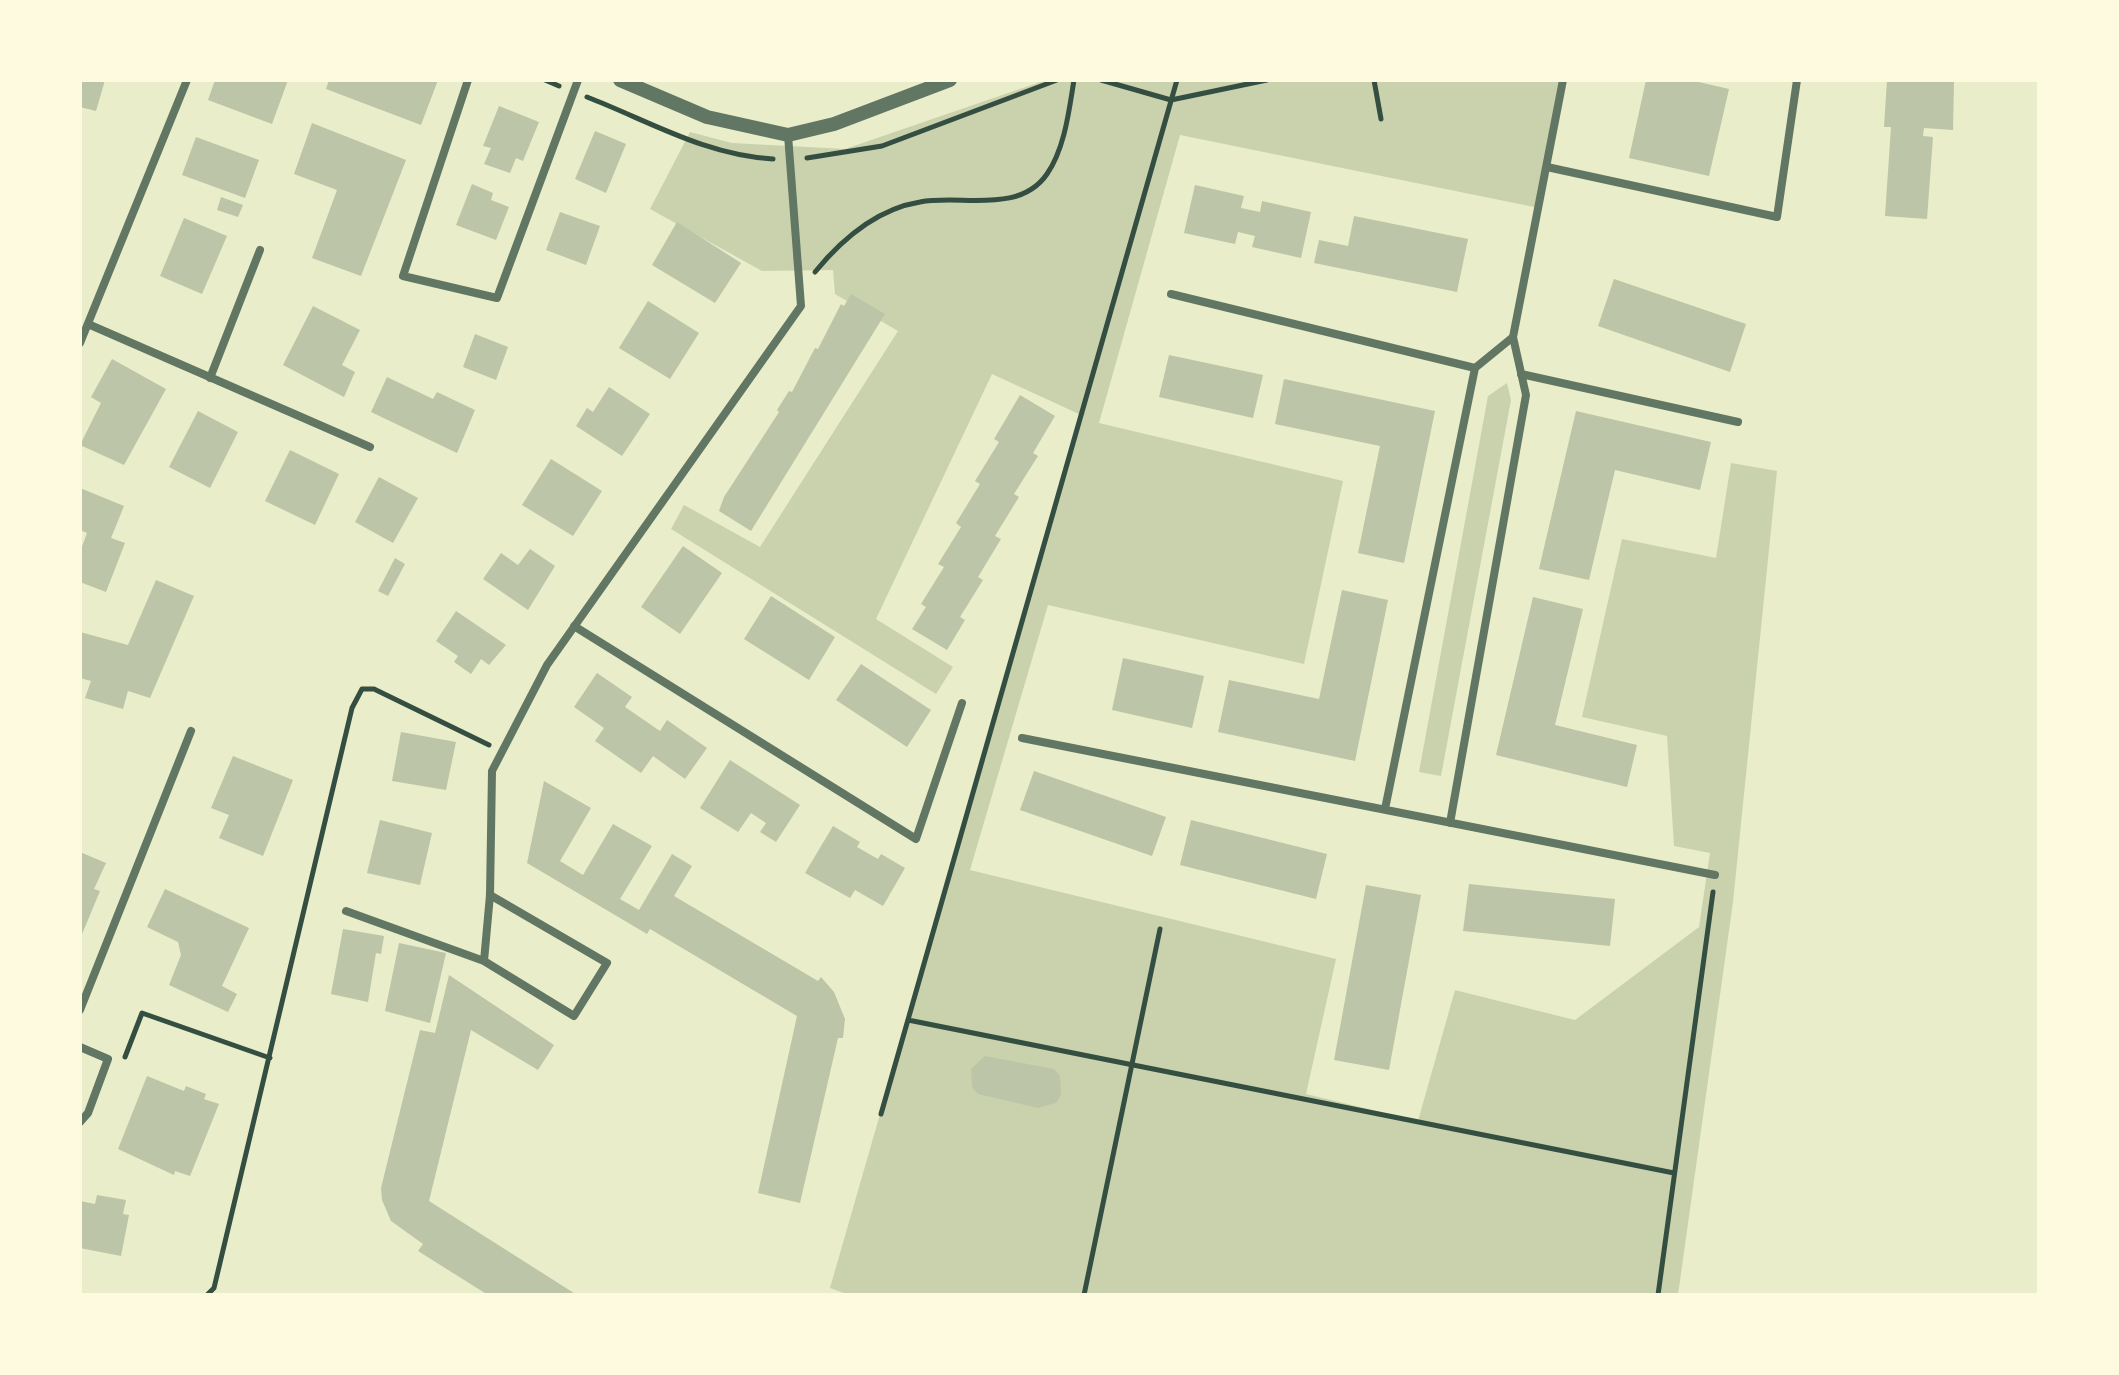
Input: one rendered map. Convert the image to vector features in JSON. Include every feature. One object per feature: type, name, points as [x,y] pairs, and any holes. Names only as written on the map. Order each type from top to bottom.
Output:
[{"type":"street","points":[[80,343],[187,80]]},
{"type":"street","points":[[468,80],[403,276],[497,298],[578,80]]},
{"type":"street","points":[[620,80],[707,117],[788,135],[834,124],[950,80]]},
{"type":"street","points":[[1450,823],[1526,395],[1513,337],[1563,80]]},
{"type":"street","points":[[1547,167],[1777,217],[1797,80]]},
{"type":"street","points":[[484,961],[490,895],[492,771],[547,665],[801,306],[788,135]]},
{"type":"street","points":[[210,378],[260,250]]},
{"type":"street","points":[[1171,294],[1475,368]]},
{"type":"street","points":[[88,324],[370,447]]},
{"type":"street","points":[[1385,809],[1475,368],[1513,337]]},
{"type":"street","points":[[1521,374],[1738,422]]},
{"type":"street","points":[[574,626],[916,839],[962,703]]},
{"type":"street","points":[[80,1010],[191,731]]},
{"type":"street","points":[[1022,738],[1715,875]]},
{"type":"street","points":[[346,911],[484,961],[574,1016],[607,963],[490,895]]},
{"type":"street","points":[[80,1047],[108,1059],[88,1113],[80,1122]]},
{"type":"path","points":[[545,80],[693,143],[742,158],[790,160],[882,146],[1057,80]]},
{"type":"path","points":[[800,291],[835,250],[873,219],[918,202],[988,201],[1026,192],[1037,185],[1047,174],[1058,151],[1074,80]]},
{"type":"path","points":[[1101,80],[1171,100],[1267,80]]},
{"type":"path","points":[[881,1114],[1177,80]]},
{"type":"path","points":[[1374,80],[1381,119]]},
{"type":"path","points":[[207,1295],[214,1288],[352,708],[362,689],[374,689],[502,751]]},
{"type":"path","points":[[1658,1295],[1715,875]]},
{"type":"path","points":[[1084,1295],[1160,929]]},
{"type":"path","points":[[124,1059],[142,1013],[270,1058]]},
{"type":"path","points":[[908,1020],[1674,1173]]},
{"type":"green space","points":[[1046,80],[1563,80],[1539,208],[1180,135],[1099,423],[1343,481],[1304,664],[1048,605],[970,870],[1336,959],[1306,1094],[1418,1121],[1455,990],[1575,1020],[1699,927],[1710,853],[1674,846],[1667,736],[1582,717],[1622,539],[1716,558],[1731,463],[1777,471],[1733,902],[1678,1295],[849,1295],[830,1288],[1081,415],[992,374],[876,619],[953,667],[936,694],[671,529],[684,505],[760,547],[898,331],[835,294],[833,270],[762,271],[650,209],[690,132],[732,143],[845,149]]},
{"type":"green space","points":[[1507,383],[1511,400],[1441,776],[1419,772],[1488,396]]},
{"type":"building","points":[[80,80],[105,80],[96,111],[80,107]]},
{"type":"building","points":[[215,80],[288,80],[272,124],[208,100]]},
{"type":"building","points":[[329,80],[438,80],[421,125],[326,89]]},
{"type":"building","points":[[1646,80],[1690,80],[1729,89],[1709,176],[1629,158]]},
{"type":"building","points":[[1887,80],[1954,80],[1953,130],[1924,128],[1923,136],[1933,137],[1927,219],[1885,216],[1891,127],[1884,127]]},
{"type":"building","points":[[499,106],[539,122],[523,161],[516,158],[510,173],[484,164],[491,148],[483,146]]},
{"type":"building","points":[[312,123],[406,160],[361,276],[312,258],[337,190],[294,174]]},
{"type":"building","points":[[595,131],[626,144],[606,193],[575,179]]},
{"type":"building","points":[[196,137],[259,160],[245,198],[182,175]]},
{"type":"building","points":[[472,184],[493,193],[491,200],[509,207],[496,240],[456,225]]},
{"type":"building","points":[[1195,185],[1244,196],[1241,208],[1260,212],[1262,201],[1311,212],[1301,258],[1252,247],[1255,236],[1238,232],[1235,244],[1184,233]]},
{"type":"building","points":[[221,197],[243,205],[238,217],[217,210]]},
{"type":"building","points":[[560,212],[600,226],[586,265],[546,250]]},
{"type":"building","points":[[1354,216],[1468,239],[1457,292],[1314,263],[1319,240],[1348,246]]},
{"type":"building","points":[[184,218],[227,236],[202,294],[160,276]]},
{"type":"building","points":[[677,222],[741,263],[715,303],[652,265]]},
{"type":"building","points":[[1614,279],[1746,324],[1730,372],[1598,326]]},
{"type":"building","points":[[851,294],[885,314],[751,531],[719,511],[724,497],[779,412],[777,410],[789,391],[792,392],[841,304],[844,306]]},
{"type":"building","points":[[648,301],[699,333],[670,379],[619,348]]},
{"type":"building","points":[[313,306],[360,330],[342,365],[355,372],[344,397],[283,365]]},
{"type":"building","points":[[475,334],[508,347],[496,380],[463,367]]},
{"type":"building","points":[[1169,355],[1263,375],[1253,418],[1159,397]]},
{"type":"building","points":[[112,359],[166,389],[124,465],[80,445],[101,403],[91,397]]},
{"type":"building","points":[[387,377],[433,399],[437,392],[475,410],[457,453],[371,412]]},
{"type":"building","points":[[1284,379],[1435,411],[1404,563],[1358,553],[1380,446],[1275,424]]},
{"type":"building","points":[[609,387],[650,414],[622,456],[576,426],[587,408],[593,412]]},
{"type":"building","points":[[1020,395],[1055,416],[1033,453],[1038,456],[1014,494],[1019,497],[995,536],[1001,539],[978,577],[983,580],[960,617],[965,620],[947,650],[912,629],[926,607],[921,604],[944,567],[938,564],[961,527],[956,523],[980,484],[975,481],[999,442],[994,439]]},
{"type":"building","points":[[198,411],[238,432],[210,488],[169,467]]},
{"type":"building","points":[[1576,411],[1711,442],[1700,490],[1615,470],[1589,580],[1539,569]]},
{"type":"building","points":[[290,450],[339,474],[315,525],[265,501]]},
{"type":"building","points":[[551,459],[602,491],[573,536],[522,505]]},
{"type":"building","points":[[379,477],[418,498],[393,543],[355,522]]},
{"type":"building","points":[[80,488],[124,506],[111,538],[125,543],[106,592],[80,582],[80,552],[87,533],[80,530]]},
{"type":"building","points":[[683,546],[722,573],[680,634],[641,607]]},
{"type":"building","points":[[530,549],[555,566],[528,610],[483,579],[501,553],[518,565]]},
{"type":"building","points":[[395,558],[405,564],[388,596],[378,591]]},
{"type":"building","points":[[156,580],[194,596],[150,698],[128,691],[123,709],[85,698],[91,681],[80,678],[80,632],[128,645]]},
{"type":"building","points":[[1342,590],[1388,600],[1355,761],[1218,732],[1229,680],[1319,699]]},
{"type":"building","points":[[771,596],[835,637],[809,680],[744,639]]},
{"type":"building","points":[[1533,597],[1583,609],[1555,725],[1637,745],[1627,787],[1496,755]]},
{"type":"building","points":[[456,611],[506,645],[489,665],[481,659],[471,674],[454,662],[458,656],[436,641]]},
{"type":"building","points":[[1123,658],[1204,676],[1192,728],[1112,710]]},
{"type":"building","points":[[861,664],[931,710],[907,747],[836,700]]},
{"type":"building","points":[[597,673],[632,697],[625,707],[660,731],[667,720],[707,748],[685,779],[653,756],[641,773],[595,741],[604,728],[574,707]]},
{"type":"building","points":[[401,732],[456,742],[446,790],[392,781]]},
{"type":"building","points":[[233,756],[293,780],[263,856],[219,838],[229,815],[211,808]]},
{"type":"building","points":[[730,760],[800,805],[776,842],[760,832],[766,823],[751,813],[738,832],[700,808]]},
{"type":"building","points":[[1034,771],[1166,817],[1152,856],[1020,810]]},
{"type":"building","points":[[544,781],[591,808],[560,861],[583,875],[613,824],[652,846],[620,899],[639,910],[672,854],[692,866],[674,896],[818,981],[821,977],[834,992],[845,1019],[843,1038],[838,1038],[800,1203],[758,1193],[797,1016],[650,929],[647,934],[527,863]]},
{"type":"building","points":[[380,820],[432,833],[420,885],[367,873]]},
{"type":"building","points":[[1191,820],[1327,854],[1316,899],[1180,865]]},
{"type":"building","points":[[833,826],[860,842],[857,847],[878,859],[881,854],[905,868],[883,906],[855,890],[850,898],[805,873]]},
{"type":"building","points":[[80,852],[106,863],[94,889],[100,891],[80,939]]},
{"type":"building","points":[[1469,884],[1615,899],[1610,946],[1463,931]]},
{"type":"building","points":[[1366,885],[1421,895],[1389,1070],[1334,1060]]},
{"type":"building","points":[[165,889],[249,928],[222,986],[237,994],[228,1012],[169,985],[181,955],[178,942],[147,927]]},
{"type":"building","points":[[343,929],[384,936],[381,954],[376,953],[368,1002],[331,994]]},
{"type":"building","points":[[399,943],[446,953],[430,1023],[385,1011]]},
{"type":"building","points":[[449,975],[554,1045],[538,1070],[471,1030],[429,1201],[577,1295],[488,1295],[418,1251],[423,1244],[391,1221],[382,1200],[381,1188],[420,1030],[435,1033]]},
{"type":"building","points":[[985,1056],[1054,1069],[1060,1076],[1061,1095],[1056,1103],[1038,1108],[978,1094],[972,1087],[971,1069]]},
{"type":"building","points":[[147,1076],[184,1091],[186,1086],[206,1094],[204,1099],[219,1104],[190,1176],[175,1171],[174,1175],[118,1149]]},
{"type":"building","points":[[97,1195],[126,1200],[123,1214],[129,1215],[121,1256],[80,1248],[80,1201],[95,1204]]}]
